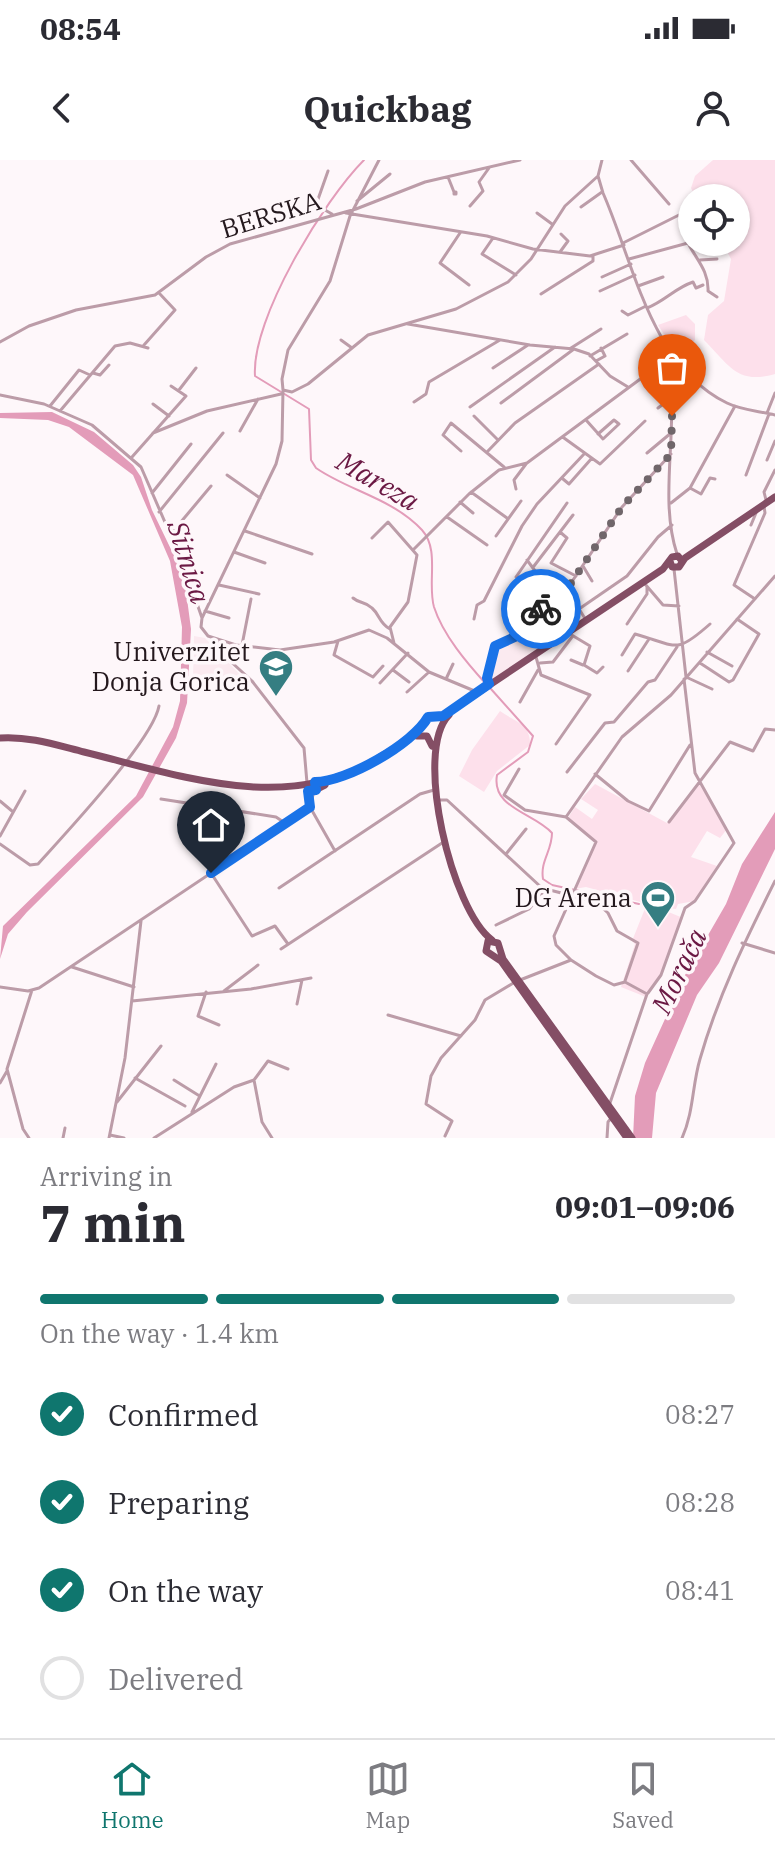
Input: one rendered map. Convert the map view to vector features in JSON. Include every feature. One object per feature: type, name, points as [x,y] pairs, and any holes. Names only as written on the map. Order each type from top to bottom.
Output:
[{"type":"main road","points":[[311,788],[366,765],[433,726],[477,692],[775,495]]},
{"type":"main road","points":[[0,738],[39,741],[164,772],[250,789],[311,788],[373,765],[538,660],[762,505]]},
{"type":"main road","points":[[433,726],[434,790],[442,843],[460,895],[488,942]]},
{"type":"main road","points":[[433,726],[437,800],[445,841],[469,907],[488,942],[486,951],[496,951]]},
{"type":"main road","points":[[417,736],[427,736],[432,746]]},
{"type":"main road","points":[[488,942],[498,943],[496,951],[628,1136]]},
{"type":"main road","points":[[517,981],[628,1136]]},
{"type":"street","points":[[202,618],[280,450],[282,379],[288,350],[330,281],[357,201],[379,160]]},
{"type":"street","name":"BERSKA","points":[[0,342],[29,326],[76,310],[126,303],[159,293],[221,248],[320,217],[326,211],[332,214],[356,209],[448,177],[520,160]]},
{"type":"street","points":[[602,160],[598,176],[602,192],[646,307],[674,354],[710,392],[735,406],[775,415]]},
{"type":"street","points":[[631,160],[669,204]]},
{"type":"street","points":[[470,206],[483,191],[479,182],[489,168]]},
{"type":"street","points":[[326,211],[316,205],[328,171]]},
{"type":"street","points":[[357,201],[390,174]]},
{"type":"street","points":[[153,433],[207,411],[292,392],[308,384],[368,335],[461,307],[516,275],[538,249],[565,206],[598,176]]},
{"type":"street","points":[[448,177],[454,192]]},
{"type":"street","points":[[581,207],[602,192]]},
{"type":"street","points":[[342,212],[493,238],[538,249],[593,256],[624,244],[678,216]]},
{"type":"street","points":[[537,213],[552,224]]},
{"type":"street","points":[[460,233],[440,263],[469,285]]},
{"type":"street","points":[[560,252],[568,241],[561,234]]},
{"type":"street","points":[[493,238],[483,255],[516,275]]},
{"type":"street","points":[[602,277],[630,261],[678,246]]},
{"type":"street","points":[[541,294],[593,261],[593,256]]},
{"type":"street","points":[[698,256],[708,279],[708,291],[717,297]]},
{"type":"street","points":[[700,260],[717,259]]},
{"type":"street","points":[[600,291],[635,275]]},
{"type":"street","points":[[638,286],[663,277]]},
{"type":"street","points":[[622,311],[628,315],[665,300],[680,286],[692,282],[696,288],[703,285]]},
{"type":"street","points":[[60,411],[115,346],[130,343],[146,346],[175,310],[159,293]]},
{"type":"street","points":[[408,323],[528,345],[573,349],[590,356],[628,387]]},
{"type":"street","points":[[501,403],[573,349],[574,343],[601,329]]},
{"type":"street","points":[[590,356],[627,334]]},
{"type":"street","points":[[341,340],[352,348]]},
{"type":"street","points":[[414,402],[426,394],[429,382],[500,340]]},
{"type":"street","points":[[493,368],[528,345]]},
{"type":"street","points":[[470,407],[555,347]]},
{"type":"street","points":[[487,452],[515,423],[598,363],[605,356],[601,348]]},
{"type":"street","points":[[516,489],[514,480],[526,464],[674,354]]},
{"type":"street","points":[[607,1104],[613,1098],[647,994],[661,975],[686,907],[695,901],[734,843],[698,780],[691,745],[672,525],[670,399],[666,359]]},
{"type":"street","points":[[50,406],[80,369],[100,375],[109,365]]},
{"type":"street","points":[[179,390],[196,368]]},
{"type":"street","points":[[132,457],[186,396],[171,386]]},
{"type":"street","points":[[746,475],[775,393]]},
{"type":"street","points":[[0,395],[50,406],[95,427],[132,457],[147,476],[202,618],[204,632],[218,641],[280,650],[338,641],[366,630],[387,638],[429,672],[477,692]]},
{"type":"street","points":[[240,431],[258,399]]},
{"type":"street","points":[[658,408],[670,399]]},
{"type":"street","points":[[153,404],[169,416]]},
{"type":"street","points":[[671,503],[690,488],[735,406]]},
{"type":"street","points":[[474,416],[498,440]]},
{"type":"street","points":[[586,420],[598,434],[603,439],[619,424],[614,420],[598,434]]},
{"type":"street","points":[[564,438],[602,463],[645,421]]},
{"type":"street","points":[[461,451],[443,435],[451,423],[504,467]]},
{"type":"street","points":[[159,512],[223,433]]},
{"type":"street","points":[[647,453],[671,433]]},
{"type":"street","points":[[767,460],[775,441]]},
{"type":"street","points":[[152,493],[191,444]]},
{"type":"street","points":[[474,619],[477,605],[484,601],[522,526],[537,504],[585,453]]},
{"type":"street","points":[[549,590],[568,587],[622,507],[671,454]]},
{"type":"street","points":[[563,479],[569,484],[592,458]]},
{"type":"street","points":[[413,550],[471,492],[504,467],[526,464]]},
{"type":"street","points":[[574,466],[580,471]]},
{"type":"street","points":[[751,525],[775,470]]},
{"type":"street","points":[[227,475],[260,498]]},
{"type":"street","points":[[690,488],[701,494],[710,478],[715,479]]},
{"type":"street","points":[[170,535],[211,486]]},
{"type":"street","points":[[471,492],[507,518]]},
{"type":"street","points":[[496,536],[521,501]]},
{"type":"street","points":[[460,502],[473,513]]},
{"type":"street","points":[[516,577],[567,503]]},
{"type":"street","points":[[755,599],[734,585],[765,513],[762,505]]},
{"type":"street","points":[[534,566],[573,515]]},
{"type":"street","points":[[447,517],[487,545]]},
{"type":"street","points":[[372,538],[388,522],[417,556],[410,577],[408,602],[390,629]]},
{"type":"street","points":[[586,620],[579,609],[630,574],[648,548],[672,525]]},
{"type":"street","points":[[245,531],[312,554]]},
{"type":"street","points":[[560,532],[567,538],[551,563],[576,576]]},
{"type":"street","points":[[234,552],[265,563]]},
{"type":"street","points":[[527,560],[549,590]]},
{"type":"street","points":[[583,566],[592,581]]},
{"type":"street","points":[[566,817],[622,737],[653,713],[775,576]]},
{"type":"street","points":[[489,684],[487,678],[494,647],[534,626],[549,590],[563,580]]},
{"type":"street","points":[[219,585],[259,594]]},
{"type":"street","points":[[646,585],[663,605],[679,606]]},
{"type":"street","points":[[627,624],[647,593],[646,585]]},
{"type":"street","points":[[353,598],[375,610],[378,619],[390,629],[394,643]]},
{"type":"street","points":[[242,645],[251,599]]},
{"type":"street","points":[[205,611],[229,618]]},
{"type":"street","points":[[699,662],[731,682],[759,634],[737,619]]},
{"type":"street","points":[[514,620],[515,638]]},
{"type":"street","points":[[622,655],[635,634],[677,647],[683,646],[710,624]]},
{"type":"street","points":[[387,638],[393,635]]},
{"type":"street","points":[[520,702],[538,670],[538,660],[553,662],[571,635],[590,646],[584,665]]},
{"type":"street","points":[[628,671],[649,639]]},
{"type":"street","points":[[218,641],[217,649],[252,681],[304,748],[311,788],[310,807],[335,851]]},
{"type":"street","points":[[338,641],[334,655],[363,675],[373,677],[383,666]]},
{"type":"street","points":[[567,772],[605,723],[614,722],[648,682],[655,680],[677,647]]},
{"type":"street","points":[[707,652],[732,666]]},
{"type":"street","points":[[380,683],[408,653]]},
{"type":"street","points":[[571,660],[598,673],[603,667]]},
{"type":"street","points":[[446,679],[453,664]]},
{"type":"street","points":[[393,670],[409,682]]},
{"type":"street","points":[[538,670],[543,677],[590,695],[556,744]]},
{"type":"street","points":[[407,692],[429,672]]},
{"type":"street","points":[[685,678],[712,689]]},
{"type":"street","points":[[0,844],[30,865],[36,865],[153,724],[159,706]]},
{"type":"street","points":[[669,822],[698,780],[730,742],[753,751],[765,729],[775,730]]},
{"type":"street","points":[[595,774],[628,801],[649,811],[691,745]]},
{"type":"street","points":[[519,769],[504,795],[525,810],[566,817],[597,843],[553,938],[571,960],[608,983],[625,982],[647,994]]},
{"type":"street","points":[[279,888],[423,792],[434,790]]},
{"type":"street","points":[[0,836],[25,791]]},
{"type":"street","points":[[161,799],[276,817],[285,823]]},
{"type":"street","points":[[437,800],[447,800],[545,890],[573,892],[596,902],[608,913],[617,931],[638,943],[625,982]]},
{"type":"street","points":[[0,801],[12,811]]},
{"type":"street","points":[[0,987],[32,990],[310,807]]},
{"type":"street","points":[[506,854],[526,829]]},
{"type":"street","points":[[281,949],[442,843]]},
{"type":"street","points":[[211,873],[252,936],[276,926],[288,944]]},
{"type":"street","points":[[682,1138],[693,1108],[700,1057],[742,943],[775,881]]},
{"type":"street","points":[[496,925],[529,909],[545,890]]},
{"type":"street","points":[[124,1138],[110,1137],[132,1001],[141,921]]},
{"type":"street","points":[[742,943],[775,953]]},
{"type":"street","points":[[445,1136],[452,1121],[426,1103],[431,1075],[488,997],[517,981],[571,960]]},
{"type":"street","points":[[224,991],[258,965]]},
{"type":"street","points":[[71,966],[134,987]]},
{"type":"street","points":[[132,1001],[311,978]]},
{"type":"street","points":[[297,1004],[302,980]]},
{"type":"street","points":[[0,1083],[7,1071],[32,990]]},
{"type":"street","points":[[206,992],[198,1016],[219,1025]]},
{"type":"street","points":[[388,1015],[461,1036]]},
{"type":"street","points":[[117,1102],[161,1046]]},
{"type":"street","points":[[272,1138],[262,1122],[254,1080],[268,1061],[288,1069]]},
{"type":"street","points":[[192,1112],[216,1064]]},
{"type":"street","points":[[7,1071],[24,1131],[29,1138]]},
{"type":"street","points":[[135,1078],[185,1106]]},
{"type":"street","points":[[174,1080],[198,1095]]},
{"type":"street","points":[[154,1138],[245,1081],[254,1080]]},
{"type":"street","points":[[607,1138],[608,1122],[612,1117]]},
{"type":"street","points":[[63,1138],[65,1128]]},
{"type":"shaded area","points":[[713,160],[775,160],[775,374],[762,377],[742,375],[727,365],[704,340],[708,315],[724,301],[729,256],[750,256],[750,184],[692,184],[695,176]]},
{"type":"shaded area","points":[[686,315],[695,324],[695,340],[678,356],[658,325]]},
{"type":"shaded area","points":[[52,412],[94,432],[133,465],[141,477],[152,510],[181,570],[186,591],[191,629],[187,703],[176,738],[143,797],[27,912],[8,934],[0,959],[3,926],[136,796],[173,727],[180,701],[182,627],[170,561],[133,475],[69,427],[48,420],[0,418],[0,413]]},
{"type":"shaded area","points":[[546,624],[550,642],[494,680],[489,675],[496,646]]},
{"type":"shaded area","points":[[194,636],[205,638],[244,679],[236,683],[193,679]]},
{"type":"shaded area","points":[[500,711],[524,727],[530,745],[497,771],[484,792],[459,776],[472,750]]},
{"type":"shaded area","points":[[698,782],[727,829],[720,838],[707,831],[691,857],[717,866],[695,901],[678,904],[676,909],[654,906],[683,918],[661,974],[646,997],[621,987],[635,944],[632,941],[646,906],[651,905],[586,887],[574,889],[597,841],[568,818],[575,807],[592,819],[598,810],[581,799],[595,784],[667,823]]},
{"type":"shaded area","points":[[775,812],[775,849],[719,963],[697,995],[656,1093],[652,1138],[633,1138],[635,1096],[645,1063],[685,975],[726,904],[742,864]]},
{"type":"waterway","name":"Mareza","points":[[364,160],[311,231],[277,293],[257,352],[255,376],[309,409],[311,460],[316,468],[384,502],[422,530],[432,557],[432,598],[438,617],[456,648],[486,684]]},
{"type":"waterway","name":"Mareza","points":[[491,689],[533,736],[528,752],[497,775],[497,786],[507,803],[552,833],[543,879],[552,885],[639,904]]},
{"type":"way so far","points":[[541,609],[550,591],[569,586],[622,507],[671,454],[672,416]]},
{"type":"place","name":"Univerzitet Donja Gorica","points":[[276,698]]},
{"type":"place","name":"DG Arena","points":[[658,929]]},
{"type":"route","points":[[211,873],[310,807],[308,791],[317,789],[315,782],[337,778],[366,765],[417,733],[428,717],[443,716],[489,684],[487,678],[495,646],[530,630],[541,609]]},
{"type":"water label","name":"Sitnica","points":[[189,562]]},
{"type":"water label","name":"Morača","points":[[679,971]]}]
